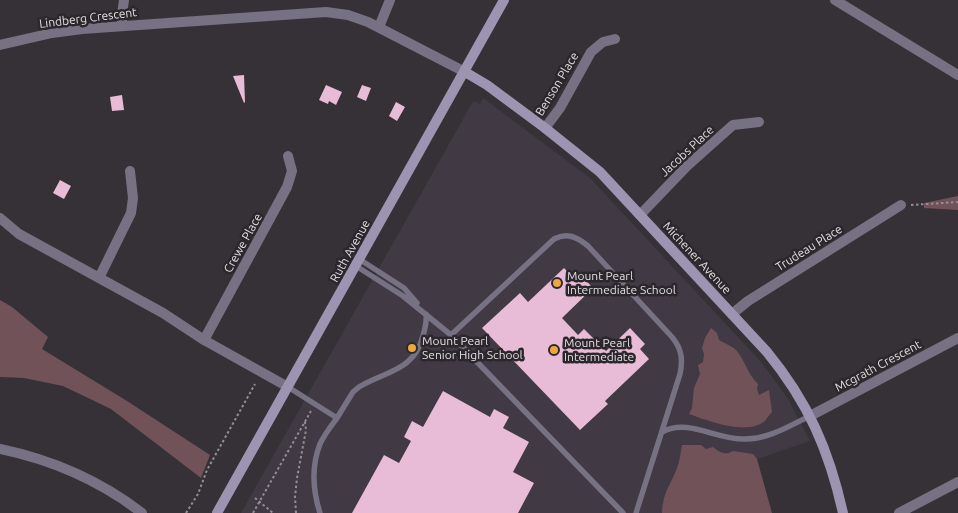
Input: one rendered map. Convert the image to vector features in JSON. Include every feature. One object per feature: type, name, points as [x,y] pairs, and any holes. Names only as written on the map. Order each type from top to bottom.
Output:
[{"type":"street","points":[[122,26],[124,0]]},
{"type":"street","points":[[379,27],[390,0]]},
{"type":"street","name":"Ruth Avenue","points":[[217,513],[504,0]]},
{"type":"street","points":[[836,0],[958,75]]},
{"type":"street","name":"Lindberg Crescent","points":[[0,45],[52,33],[122,26],[326,12],[348,15],[379,27],[465,72]]},
{"type":"street","name":"Benson Place","points":[[546,128],[560,108],[591,52],[603,42],[615,39]]},
{"type":"street","name":"Michener Avenue","points":[[465,72],[546,128],[600,172],[775,362],[810,416],[829,458],[844,513]]},
{"type":"street","name":"Jacobs Place","points":[[640,216],[688,166],[733,125],[759,122]]},
{"type":"street","name":"Crewe Place","points":[[204,340],[287,187],[292,171],[288,156]]},
{"type":"street","points":[[99,278],[131,213],[133,198],[130,171]]},
{"type":"street","name":"Trudeau Place","points":[[732,314],[901,205]]},
{"type":"street","points":[[0,218],[19,234],[163,313],[204,340],[288,387]]},
{"type":"street","name":"Mcgrath Crescent","points":[[810,416],[958,338]]},
{"type":"street","points":[[0,449],[50,462],[82,475],[112,492],[142,513]]},
{"type":"street","points":[[899,513],[958,482]]},
{"type":"lane","points":[[451,334],[550,242],[565,235],[578,239],[588,246],[672,337],[682,355],[681,368],[636,513]]},
{"type":"lane","points":[[358,262],[404,288],[427,314],[451,334],[623,513]]},
{"type":"lane","points":[[320,513],[315,494],[314,467],[320,444],[347,400],[358,387],[403,367],[410,361],[421,343],[426,327],[427,314]]},
{"type":"lane","points":[[288,387],[337,418]]},
{"type":"lane","points":[[662,432],[674,427],[685,426],[724,437],[754,439],[773,434],[810,416]]},
{"type":"path","points":[[901,205],[958,202]]},
{"type":"path","points":[[186,513],[200,492],[207,470],[255,384]]},
{"type":"path","points":[[253,513],[315,404]]},
{"type":"path","points":[[296,513],[297,478],[306,430],[305,421]]},
{"type":"path","points":[[207,470],[212,473]]},
{"type":"path","points":[[255,498],[261,501],[273,513]]},
{"type":"shaded area","points":[[483,98],[590,178],[762,363],[788,399],[810,441],[757,459],[682,513],[241,513],[471,105],[474,101],[480,104]]},
{"type":"shaded area","points":[[958,196],[958,210],[924,208],[924,203]]},
{"type":"shaded area","points":[[0,300],[12,307],[48,337],[42,349],[210,455],[201,478],[111,409],[63,386],[24,378],[0,377]]},
{"type":"shaded area","points":[[711,328],[717,333],[719,340],[732,347],[739,354],[758,384],[759,395],[769,390],[772,412],[765,421],[748,427],[727,426],[689,414],[692,408],[694,388],[700,374],[698,365],[703,362],[704,354],[702,348]]},
{"type":"shaded area","points":[[682,445],[701,445],[706,449],[713,447],[725,453],[733,451],[753,454],[757,459],[772,513],[662,513],[664,498],[676,472]]},
{"type":"building","points":[[244,75],[245,102],[244,103],[233,76]]},
{"type":"building","points":[[326,85],[342,92],[336,105],[329,101],[328,104],[319,100]]},
{"type":"building","points":[[362,85],[371,88],[366,101],[357,97]]},
{"type":"building","points":[[122,95],[124,110],[112,111],[110,97]]},
{"type":"building","points":[[396,102],[405,107],[397,121],[389,116]]},
{"type":"building","points":[[60,180],[71,186],[64,199],[53,193]]},
{"type":"building","name":"Mount Pearl Intermediate","points":[[564,268],[574,278],[579,273],[593,288],[562,318],[578,335],[584,329],[606,351],[630,328],[645,344],[640,349],[649,359],[605,401],[608,404],[580,430],[482,328],[520,293],[528,302]]},
{"type":"building","name":"Mount Pearl Senior High School","points":[[443,391],[490,417],[494,409],[509,417],[503,428],[529,442],[513,472],[534,483],[518,513],[352,513],[384,455],[399,463],[411,441],[404,437],[412,421],[423,427]]},
{"type":"place","name":"Mount Pearl Intermediate School","points":[[557,283]]},
{"type":"place","name":"Mount Pearl Senior High School","points":[[412,348]]},
{"type":"place","name":"Mount Pearl Intermediate","points":[[554,350]]}]
